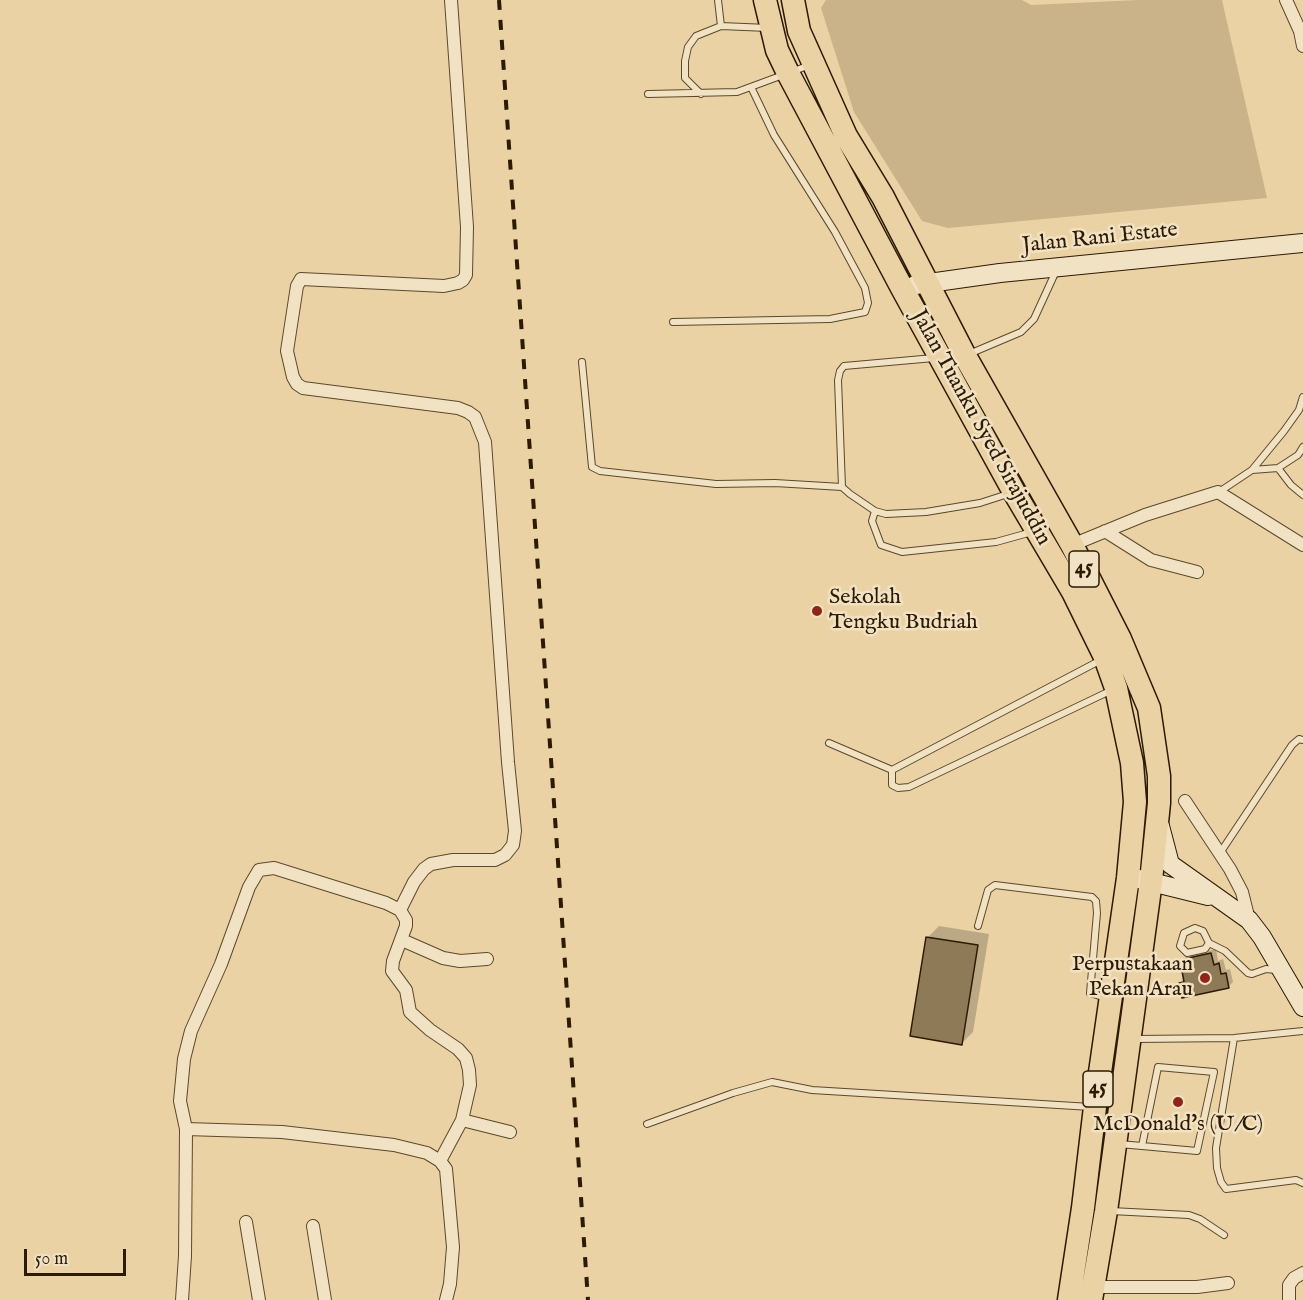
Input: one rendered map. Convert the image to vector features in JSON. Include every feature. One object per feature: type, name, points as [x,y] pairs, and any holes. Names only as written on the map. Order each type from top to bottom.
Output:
[{"type":"highway","name":"Jalan Tuanku Syed Sirajuddin","points":[[765,0],[777,50],[788,73],[1014,492],[1073,592],[1105,657],[1116,688],[1132,763],[1135,802],[1128,878],[1069,1300]]},
{"type":"highway","name":"Jalan Tuanku Syed Sirajuddin","points":[[793,0],[799,31],[846,136],[883,197],[965,356],[1072,545],[1120,639],[1149,708],[1159,776],[1152,881],[1106,1211],[1092,1294]]},
{"type":"street","points":[[400,910],[414,882],[430,864],[453,860],[495,860],[505,855],[513,845],[515,831],[485,442],[475,417],[458,408],[303,388],[293,377],[287,351],[297,286],[301,279],[444,286],[458,283],[466,275],[467,227],[451,0]]},
{"type":"street","points":[[1286,0],[1301,30],[1303,46]]},
{"type":"street","name":"Jalan Rani Estate","points":[[902,288],[1000,273],[1303,243]]},
{"type":"street","points":[[1072,545],[1145,515],[1218,492],[1303,544]]},
{"type":"street","points":[[1105,531],[1151,560],[1197,572]]},
{"type":"street","points":[[1185,801],[1220,853],[1242,892],[1249,920]]},
{"type":"street","points":[[1158,817],[1170,864],[1249,920],[1283,970],[1303,1007]]},
{"type":"street","points":[[182,1300],[185,1256],[186,1129],[180,1101],[184,1059],[191,1031],[221,964],[249,887],[259,870],[274,868],[386,903],[400,910],[406,920],[406,926],[393,961],[392,971],[406,990],[410,1012],[430,1030],[458,1049],[466,1058],[470,1085],[462,1120],[440,1161]]},
{"type":"street","points":[[1128,878],[1152,881],[1222,900]]},
{"type":"street","points":[[402,940],[444,958],[460,961],[487,959]]},
{"type":"street","points":[[462,1120],[510,1132]]},
{"type":"street","points":[[186,1129],[282,1131],[415,1150],[427,1153],[440,1161],[446,1169],[453,1247],[450,1284],[446,1300]]},
{"type":"street","points":[[246,1222],[259,1300]]},
{"type":"street","points":[[314,1226],[325,1300]]},
{"type":"street","points":[[1289,1300],[1289,1285],[1294,1278],[1303,1273]]},
{"type":"street","points":[[1092,1294],[1228,1283]]},
{"type":"lane","points":[[718,0],[721,26]]},
{"type":"lane","points":[[701,94],[686,78],[685,61],[688,47],[696,36],[721,26],[772,28]]},
{"type":"lane","points":[[648,94],[730,93],[813,64]]},
{"type":"lane","points":[[673,322],[830,319],[865,312],[868,303],[865,288],[835,232],[774,135],[751,87]]},
{"type":"lane","points":[[965,356],[1021,332],[1034,319],[1058,268]]},
{"type":"lane","points":[[842,487],[838,380],[840,371],[844,366],[941,358]]},
{"type":"lane","points":[[582,362],[592,467],[600,471],[716,484],[775,483],[842,487],[875,511],[886,514],[926,512],[980,503],[1014,492]]},
{"type":"lane","points":[[1218,492],[1252,470],[1299,410],[1303,397]]},
{"type":"lane","points":[[1252,470],[1278,468],[1298,455],[1303,447]]},
{"type":"lane","points":[[1278,468],[1291,485],[1303,495]]},
{"type":"lane","points":[[875,511],[872,521],[881,545],[902,552],[996,542],[1038,530]]},
{"type":"lane","points":[[892,770],[1105,657]]},
{"type":"lane","points":[[892,770],[892,785],[898,788],[909,787],[1116,688]]},
{"type":"lane","points":[[1220,853],[1292,745],[1299,739],[1303,740]]},
{"type":"lane","points":[[829,743],[892,770]]},
{"type":"lane","points":[[978,926],[988,890],[995,885],[1092,897],[1096,900],[1097,913],[1090,993],[1098,997],[1110,998]]},
{"type":"lane","points":[[1209,943],[1205,949],[1187,953],[1180,946],[1184,933],[1195,927],[1203,931],[1209,943],[1226,951],[1248,973],[1252,974],[1266,969],[1283,970]]},
{"type":"lane","points":[[1129,1039],[1234,1038],[1303,1030]]},
{"type":"lane","points":[[1234,1038],[1216,1148],[1217,1168],[1221,1182],[1226,1189],[1296,1180],[1303,1183]]},
{"type":"lane","points":[[1115,1143],[1142,1146],[1197,1151],[1214,1072],[1158,1067],[1142,1146]]},
{"type":"lane","points":[[647,1124],[733,1093],[772,1082],[812,1090],[1095,1107]]},
{"type":"lane","points":[[1106,1211],[1189,1215],[1200,1219],[1224,1236]]},
{"type":"shaded area","points":[[826,0],[1022,0],[1031,5],[1138,0],[1222,0],[1267,198],[948,228],[922,221],[854,112],[821,8]]},
{"type":"building","points":[[926,937],[978,945],[962,1045],[910,1036]]},
{"type":"building","name":"Perpustakaan Pekan Arau","points":[[1211,953],[1214,965],[1219,963],[1221,974],[1226,973],[1229,988],[1182,998],[1179,983],[1184,982],[1182,971],[1187,970],[1184,959]]},
{"type":"railway","points":[[499,0],[588,1300]]},
{"type":"place","name":"Sekolah Tengku Budriah","points":[[817,611]]},
{"type":"place","name":"Perpustakaan Pekan Arau","points":[[1205,978]]},
{"type":"place","name":"McDonald's (U/C)","points":[[1178,1102]]}]
